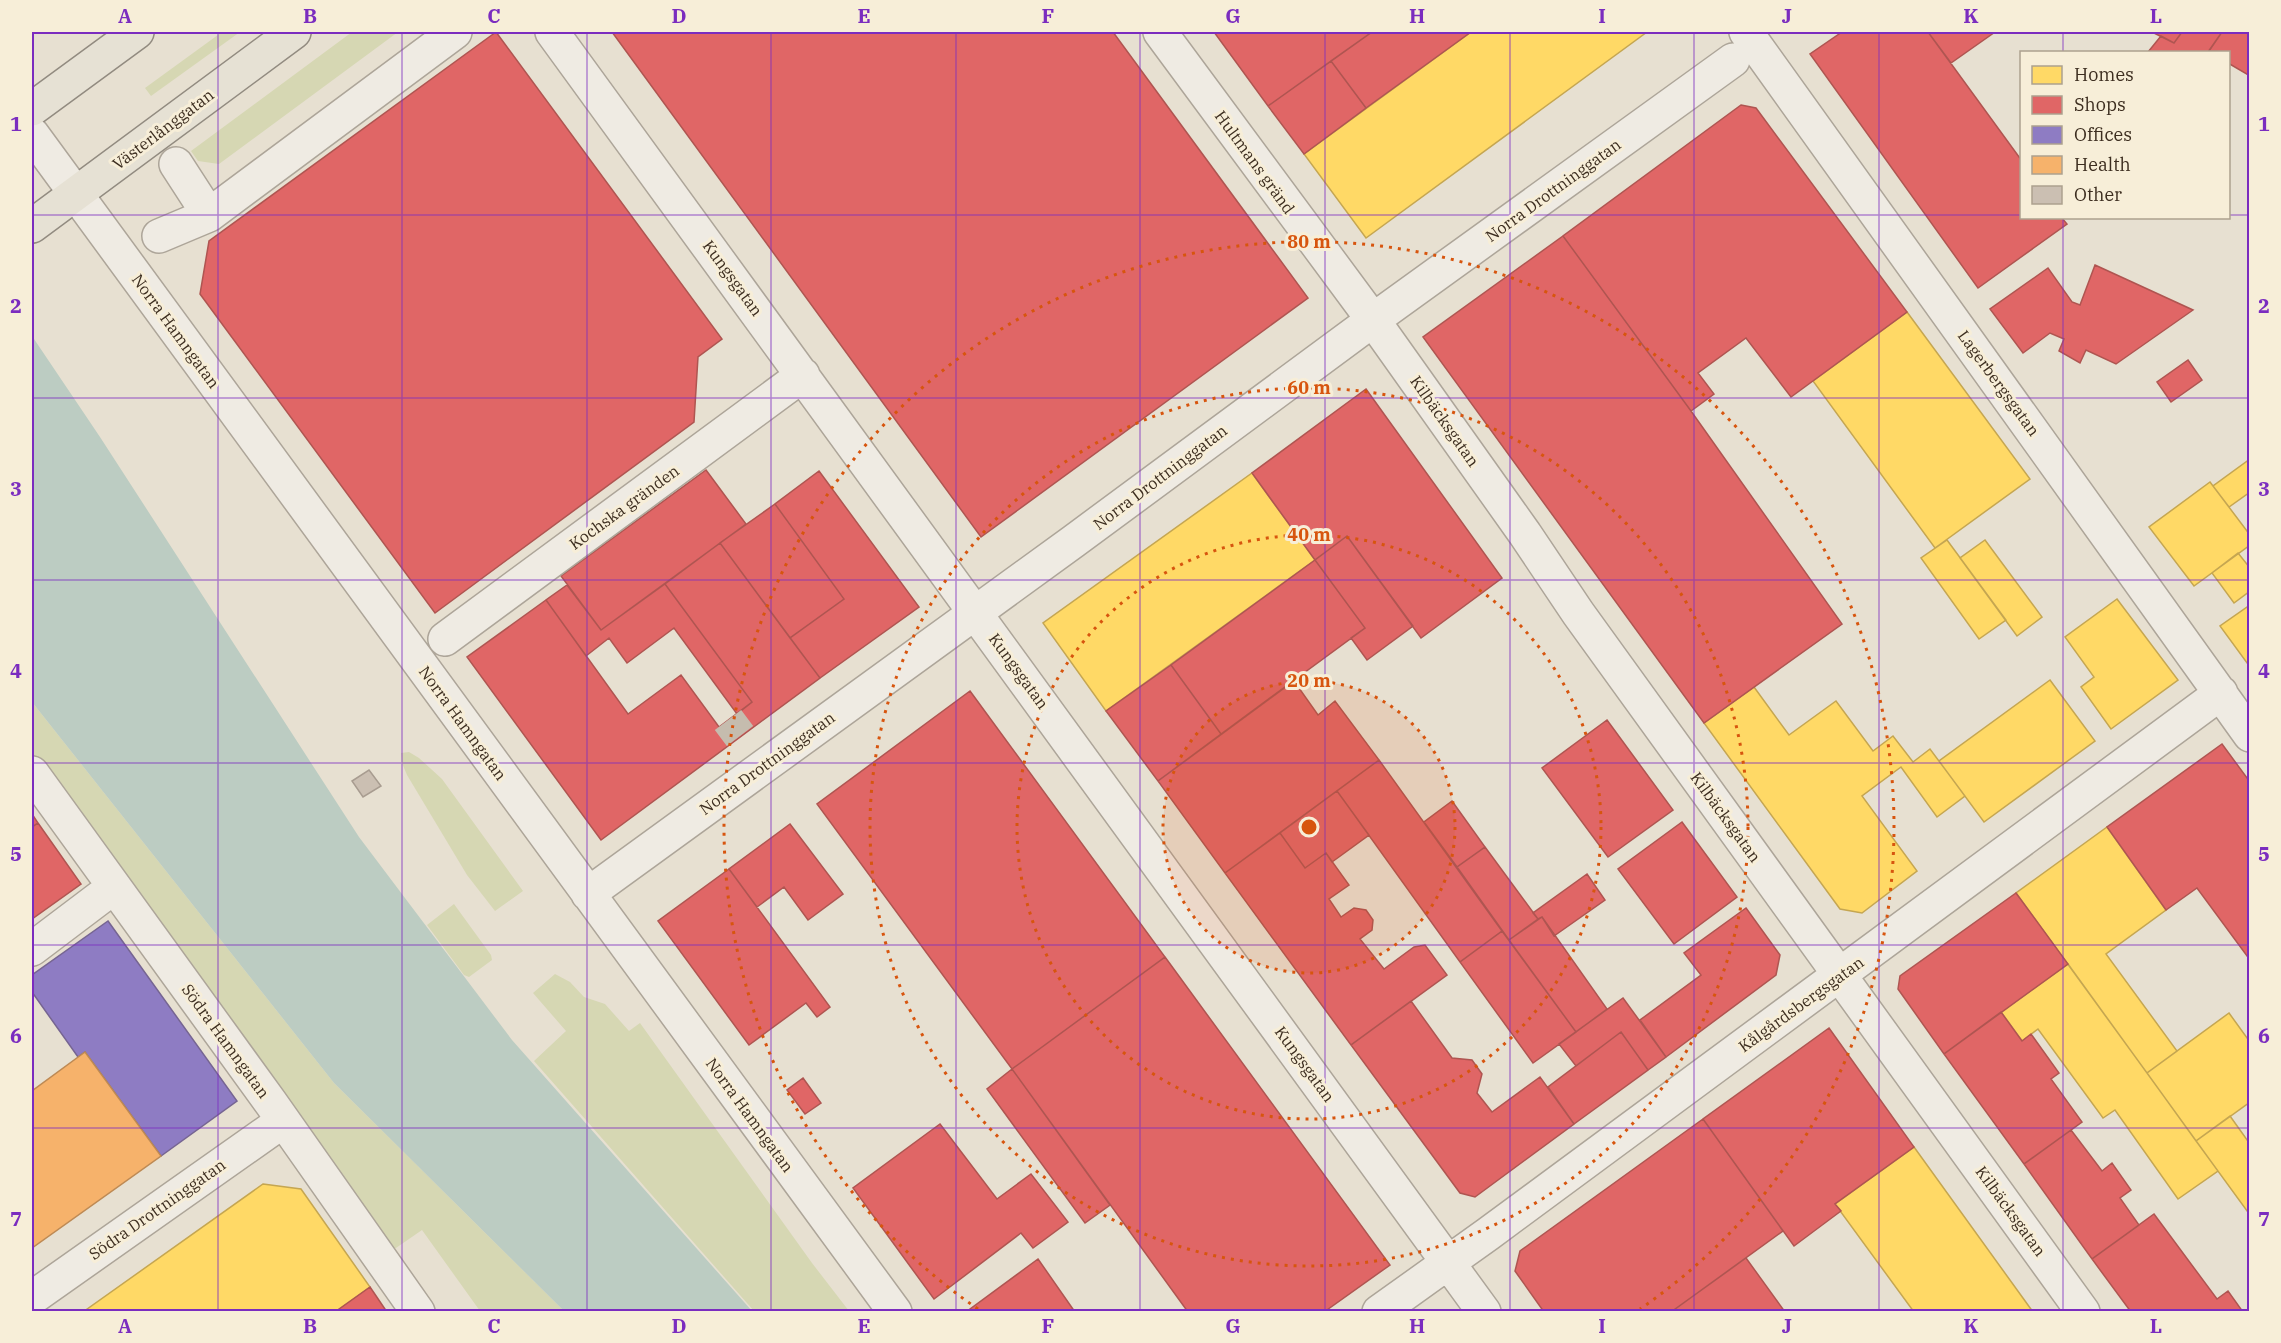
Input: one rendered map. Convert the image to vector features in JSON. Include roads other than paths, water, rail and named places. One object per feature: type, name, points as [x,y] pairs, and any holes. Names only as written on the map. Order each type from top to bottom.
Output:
[{"type":"main road","points":[[32,109],[137,32]]},
{"type":"main road","name":"Västerlånggatan","points":[[32,226],[294,32]]},
{"type":"street","points":[[159,236],[209,215],[455,32]]},
{"type":"street","name":"Kungsgatan","points":[[552,32],[1484,1311]]},
{"type":"street","name":"Hultmans gränd","points":[[1160,32],[1256,165],[1373,320]]},
{"type":"street","name":"Norra Drottninggatan","points":[[588,894],[976,612],[1751,42]]},
{"type":"street","name":"Lagerbergsgatan","points":[[1751,42],[2250,735]]},
{"type":"street","name":"Norra Hamngatan","points":[[32,134],[895,1311]]},
{"type":"street","points":[[176,164],[209,215]]},
{"type":"street","name":"Kilbäcksgatan","points":[[1373,320],[1525,534],[1547,570],[2083,1311]]},
{"type":"street","name":"Kochska gränden","points":[[444,639],[803,375]]},
{"type":"street","name":"Kålgårdsbergsgatan","points":[[1378,1311],[1449,1262],[2221,693]]},
{"type":"street","name":"Södra Hamngatan","points":[[32,773],[417,1311]]},
{"type":"street","points":[[32,949],[114,887]]},
{"type":"street","name":"Södra Drottninggatan","points":[[32,1298],[283,1121]]},
{"type":"tunnel","points":[[728,720],[740,736]]}]
